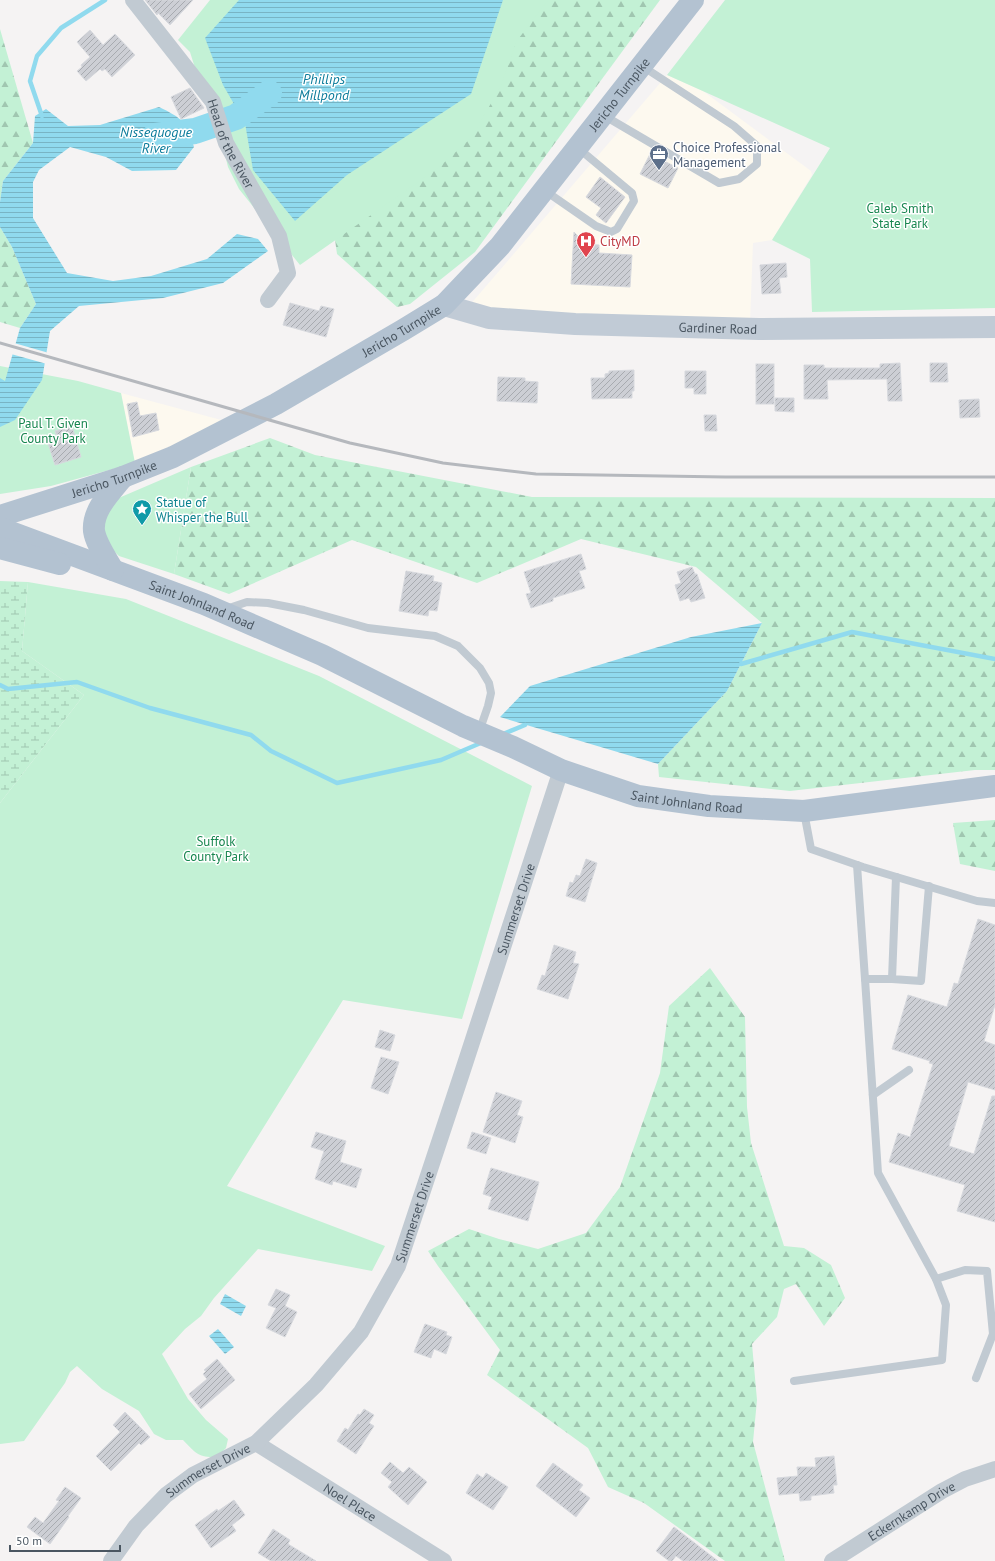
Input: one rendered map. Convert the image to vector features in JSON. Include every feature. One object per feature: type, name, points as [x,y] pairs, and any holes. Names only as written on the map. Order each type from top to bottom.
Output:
[{"type":"main road","name":"Jericho Turnpike","points":[[0,516],[123,477],[173,456],[276,404],[404,330],[444,305],[500,246],[693,0]]},
{"type":"main road","name":"Gardiner Road","points":[[444,305],[489,318],[575,324],[759,329],[995,327]]},
{"type":"main road","points":[[113,570],[94,532],[97,514],[105,500],[123,477]]},
{"type":"main road","points":[[40,559],[33,553],[26,538],[26,530],[30,516],[42,503]]},
{"type":"main road","name":"Saint Johnland Road","points":[[0,528],[220,611],[322,655],[470,730],[513,747],[561,770],[638,796],[709,806],[804,811],[995,786]]},
{"type":"main road","name":"Saint Johnland Road","points":[[0,548],[89,571],[115,580],[278,649],[399,694]]},
{"type":"street","name":"Head of the River","points":[[133,0],[213,102],[226,143],[279,236],[288,273],[268,300]]},
{"type":"street","name":"Summerset Drive","points":[[111,1561],[136,1526],[166,1495],[193,1475],[256,1443],[316,1385],[361,1332],[398,1266],[561,770]]},
{"type":"street","name":"Noel Place","points":[[256,1443],[444,1561]]},
{"type":"street","name":"Eckernkamp Drive","points":[[832,1561],[942,1491],[965,1479],[995,1469]]},
{"type":"lane","points":[[603,114],[719,183],[739,179],[757,164],[757,146],[734,126],[641,65]]},
{"type":"lane","points":[[544,190],[596,226],[611,232],[617,229],[634,201],[632,193],[577,147]]},
{"type":"lane","points":[[220,611],[247,602],[268,603],[304,610],[368,628],[435,636],[458,646],[480,668],[489,683],[491,693],[488,706],[470,730]]},
{"type":"lane","points":[[804,811],[811,849],[857,865],[977,901],[995,903]]},
{"type":"lane","points":[[794,1381],[942,1360],[946,1304],[936,1279],[878,1173],[857,865]]},
{"type":"lane","points":[[892,979],[896,877]]},
{"type":"lane","points":[[865,979],[921,981],[929,886]]},
{"type":"lane","points":[[873,1096],[909,1070]]},
{"type":"lane","points":[[936,1279],[965,1270],[987,1271],[993,1334],[976,1378]]},
{"type":"shaded area","points":[[667,75],[703,91],[811,171],[812,175],[772,240],[753,243],[750,323],[527,317],[469,306]]},
{"type":"shaded area","points":[[121,393],[225,421],[135,463]]},
{"type":"green space","name":"Phillips Millpond","points":[[210,0],[548,0],[516,42],[501,86],[471,138],[438,168],[300,265],[239,189],[228,167],[213,106],[195,68],[190,52],[178,40]]},
{"type":"green space","points":[[516,0],[660,0],[475,252],[410,304],[397,307],[337,254],[333,225]]},
{"type":"green space","name":"Caleb Smith State Park","points":[[725,0],[995,0],[995,308],[812,312],[810,259],[772,240],[830,148],[667,75]]},
{"type":"green space","points":[[0,29],[33,143],[3,181],[0,202]]},
{"type":"green space","points":[[0,227],[12,247],[36,304],[20,328],[0,322]]},
{"type":"green space","name":"Paul T. Given County Park","points":[[0,366],[78,381],[121,393],[135,463],[51,486],[0,494]]},
{"type":"green space","points":[[270,438],[315,455],[532,497],[995,498],[995,770],[975,770],[790,791],[659,777],[658,764],[727,691],[762,623],[696,567],[581,539],[477,583],[352,540],[229,594],[174,574],[191,467]]},
{"type":"green space","points":[[191,467],[174,574],[119,556],[102,540],[100,517],[114,500]]},
{"type":"green space","points":[[0,581],[28,582],[22,651],[84,695],[0,803]]},
{"type":"green space","name":"Suffolk County Park","points":[[28,582],[126,599],[319,676],[532,786],[462,1019],[343,1000],[227,1186],[385,1246],[372,1271],[258,1249],[214,1298],[201,1316],[185,1329],[162,1354],[188,1399],[206,1420],[228,1439],[226,1448],[217,1457],[206,1457],[198,1454],[183,1440],[166,1440],[154,1434],[139,1411],[102,1389],[77,1366],[70,1372],[65,1383],[24,1441],[0,1444],[0,803],[84,695],[22,651]]},
{"type":"green space","points":[[995,820],[995,871],[960,864],[953,823]]},
{"type":"green space","points":[[710,968],[745,1017],[747,1107],[751,1143],[784,1246],[804,1248],[831,1265],[845,1298],[824,1326],[796,1284],[784,1289],[777,1317],[752,1344],[757,1400],[753,1442],[785,1561],[725,1561],[644,1503],[608,1487],[588,1448],[487,1375],[500,1350],[428,1251],[469,1229],[499,1239],[538,1249],[586,1233],[620,1187],[660,1073],[669,1006]]},
{"type":"water","name":"Phillips Millpond","points":[[239,0],[503,0],[471,94],[347,175],[295,221],[253,170],[245,123],[223,85],[205,38]]},
{"type":"water","name":"Nissequogue River","points":[[159,107],[173,114],[186,126],[194,147],[176,170],[132,171],[106,157],[70,147],[39,170],[33,182],[33,218],[67,273],[113,281],[151,276],[207,259],[237,234],[258,239],[268,251],[223,283],[163,298],[79,306],[50,331],[42,380],[15,420],[0,427],[0,378],[5,381],[20,328],[36,304],[12,247],[0,227],[0,202],[3,181],[33,143],[35,116],[46,109],[68,126],[100,125]]},
{"type":"water","points":[[762,623],[727,691],[658,764],[500,717],[530,686],[691,637]]},
{"type":"water","points":[[225,1294],[246,1306],[241,1316],[220,1304]]},
{"type":"water","points":[[218,1329],[234,1347],[225,1354],[209,1336]]},
{"type":"pier","points":[[14,343],[49,353],[47,364],[11,354]]},
{"type":"building","points":[[145,0],[193,0],[170,25],[158,13],[157,15]]},
{"type":"building","points":[[90,30],[103,45],[115,34],[135,55],[112,77],[105,69],[102,71],[100,69],[86,81],[77,71],[90,57],[77,42]]},
{"type":"building","points":[[190,88],[204,108],[181,119],[171,97]]},
{"type":"building","points":[[650,154],[678,168],[668,188],[640,174]]},
{"type":"building","points":[[600,177],[625,197],[606,223],[596,215],[601,208],[586,197]]},
{"type":"building","name":"CityMD","points":[[574,232],[585,244],[599,245],[599,253],[632,255],[630,287],[571,284]]},
{"type":"building","points":[[786,263],[787,277],[779,278],[781,293],[762,294],[760,265]]},
{"type":"building","points":[[290,303],[319,311],[321,306],[334,309],[326,337],[283,325]]},
{"type":"building","points":[[900,363],[902,401],[888,401],[887,379],[827,380],[828,399],[804,399],[804,365],[824,365],[824,368],[880,368],[880,364]]},
{"type":"building","points":[[930,363],[947,363],[948,382],[930,382]]},
{"type":"building","points":[[756,364],[774,364],[774,404],[756,404]]},
{"type":"building","points":[[634,370],[634,391],[632,391],[632,398],[592,399],[591,378],[605,378],[605,374],[609,373],[609,371]]},
{"type":"building","points":[[685,371],[706,371],[706,394],[694,394],[694,388],[685,388]]},
{"type":"building","points":[[498,377],[525,378],[525,381],[538,382],[537,403],[497,401]]},
{"type":"building","points":[[775,398],[794,398],[794,412],[775,411]]},
{"type":"building","points":[[979,399],[980,417],[960,418],[959,400]]},
{"type":"building","points":[[137,402],[140,416],[156,413],[159,430],[133,437],[127,404]]},
{"type":"building","points":[[704,415],[716,415],[717,431],[705,431]]},
{"type":"building","points":[[72,426],[81,457],[55,465],[48,443],[58,440],[55,431]]},
{"type":"building","points":[[581,554],[586,569],[579,571],[585,588],[553,598],[553,601],[531,608],[526,594],[531,593],[524,572]]},
{"type":"building","points":[[692,567],[695,574],[697,574],[705,598],[691,602],[689,598],[680,601],[675,585],[681,583],[677,572]]},
{"type":"building","points":[[406,571],[434,576],[433,581],[442,583],[437,611],[429,610],[428,616],[399,611]]},
{"type":"building","points":[[586,859],[597,863],[585,902],[566,896],[570,882],[573,883],[576,875],[580,876]]},
{"type":"building","points":[[978,919],[995,925],[995,1005],[984,1041],[995,1045],[995,1090],[968,1082],[949,1146],[974,1154],[992,1096],[995,1096],[995,1222],[957,1211],[965,1185],[889,1162],[898,1133],[910,1137],[933,1064],[929,1063],[930,1061],[892,1049],[908,995],[947,1007],[954,983],[958,984]]},
{"type":"building","points":[[554,945],[576,952],[573,963],[579,964],[568,999],[537,989],[542,975],[545,976]]},
{"type":"building","points":[[380,1030],[395,1035],[390,1051],[375,1047]]},
{"type":"building","points":[[381,1057],[399,1062],[388,1094],[371,1088]]},
{"type":"building","points":[[496,1092],[522,1101],[517,1115],[523,1117],[515,1143],[483,1132]]},
{"type":"building","points":[[316,1132],[346,1141],[340,1162],[362,1169],[356,1188],[333,1181],[332,1185],[315,1179],[324,1151],[311,1147]]},
{"type":"building","points":[[472,1132],[491,1138],[486,1154],[467,1148]]},
{"type":"building","points":[[491,1168],[539,1182],[528,1221],[488,1209],[492,1197],[483,1194]]},
{"type":"building","points":[[276,1289],[290,1295],[285,1306],[297,1312],[285,1337],[266,1328],[276,1308],[268,1305]]},
{"type":"building","points":[[425,1324],[447,1332],[446,1335],[452,1337],[446,1354],[434,1349],[431,1358],[414,1352]]},
{"type":"building","points":[[217,1359],[235,1380],[201,1409],[189,1394],[207,1379],[203,1374],[206,1371],[204,1370]]},
{"type":"building","points":[[364,1409],[374,1415],[369,1423],[374,1426],[356,1454],[337,1441],[345,1428],[348,1430],[358,1414],[360,1415]]},
{"type":"building","points":[[125,1412],[150,1437],[141,1445],[139,1443],[111,1471],[96,1456],[120,1432],[113,1425]]},
{"type":"building","points":[[834,1456],[837,1485],[833,1485],[834,1493],[811,1496],[811,1500],[800,1501],[799,1493],[779,1495],[777,1478],[798,1476],[797,1467],[816,1467],[815,1458]]},
{"type":"building","points":[[390,1462],[403,1473],[409,1467],[427,1482],[408,1505],[388,1487],[392,1482],[381,1473]]},
{"type":"building","points":[[553,1463],[583,1485],[579,1490],[590,1498],[576,1517],[536,1486]]},
{"type":"building","points":[[486,1473],[508,1487],[493,1510],[466,1493],[477,1474],[483,1478]]},
{"type":"building","points":[[65,1487],[81,1498],[50,1544],[27,1527],[35,1517],[43,1523],[59,1501],[56,1500]]},
{"type":"building","points":[[234,1500],[245,1515],[232,1525],[236,1531],[211,1548],[195,1525],[217,1509],[218,1511]]},
{"type":"building","points":[[674,1527],[718,1561],[683,1561],[676,1556],[672,1561],[669,1561],[656,1551]]},
{"type":"building","points":[[273,1529],[290,1540],[288,1544],[316,1561],[271,1561],[258,1553]]},
{"type":"waterway","points":[[42,116],[30,81],[37,56],[61,28],[105,0]]},
{"type":"waterway","name":"Nissequogue River","points":[[155,136],[195,131],[236,117],[269,93]]},
{"type":"waterway","points":[[741,664],[852,632],[995,659]]},
{"type":"waterway","points":[[0,685],[8,689],[77,682],[150,708],[251,735],[271,751],[337,783],[441,760],[483,742]]},
{"type":"waterway","points":[[503,734],[525,725]]},
{"type":"railway","points":[[0,343],[350,443],[443,463],[536,474],[725,477],[995,477]]},
{"type":"place","name":"Choice Professional Management","points":[[659,171]]},
{"type":"place","name":"CityMD","points":[[586,258]]},
{"type":"place","name":"Statue of Whisper the Bull","points":[[142,526]]}]
